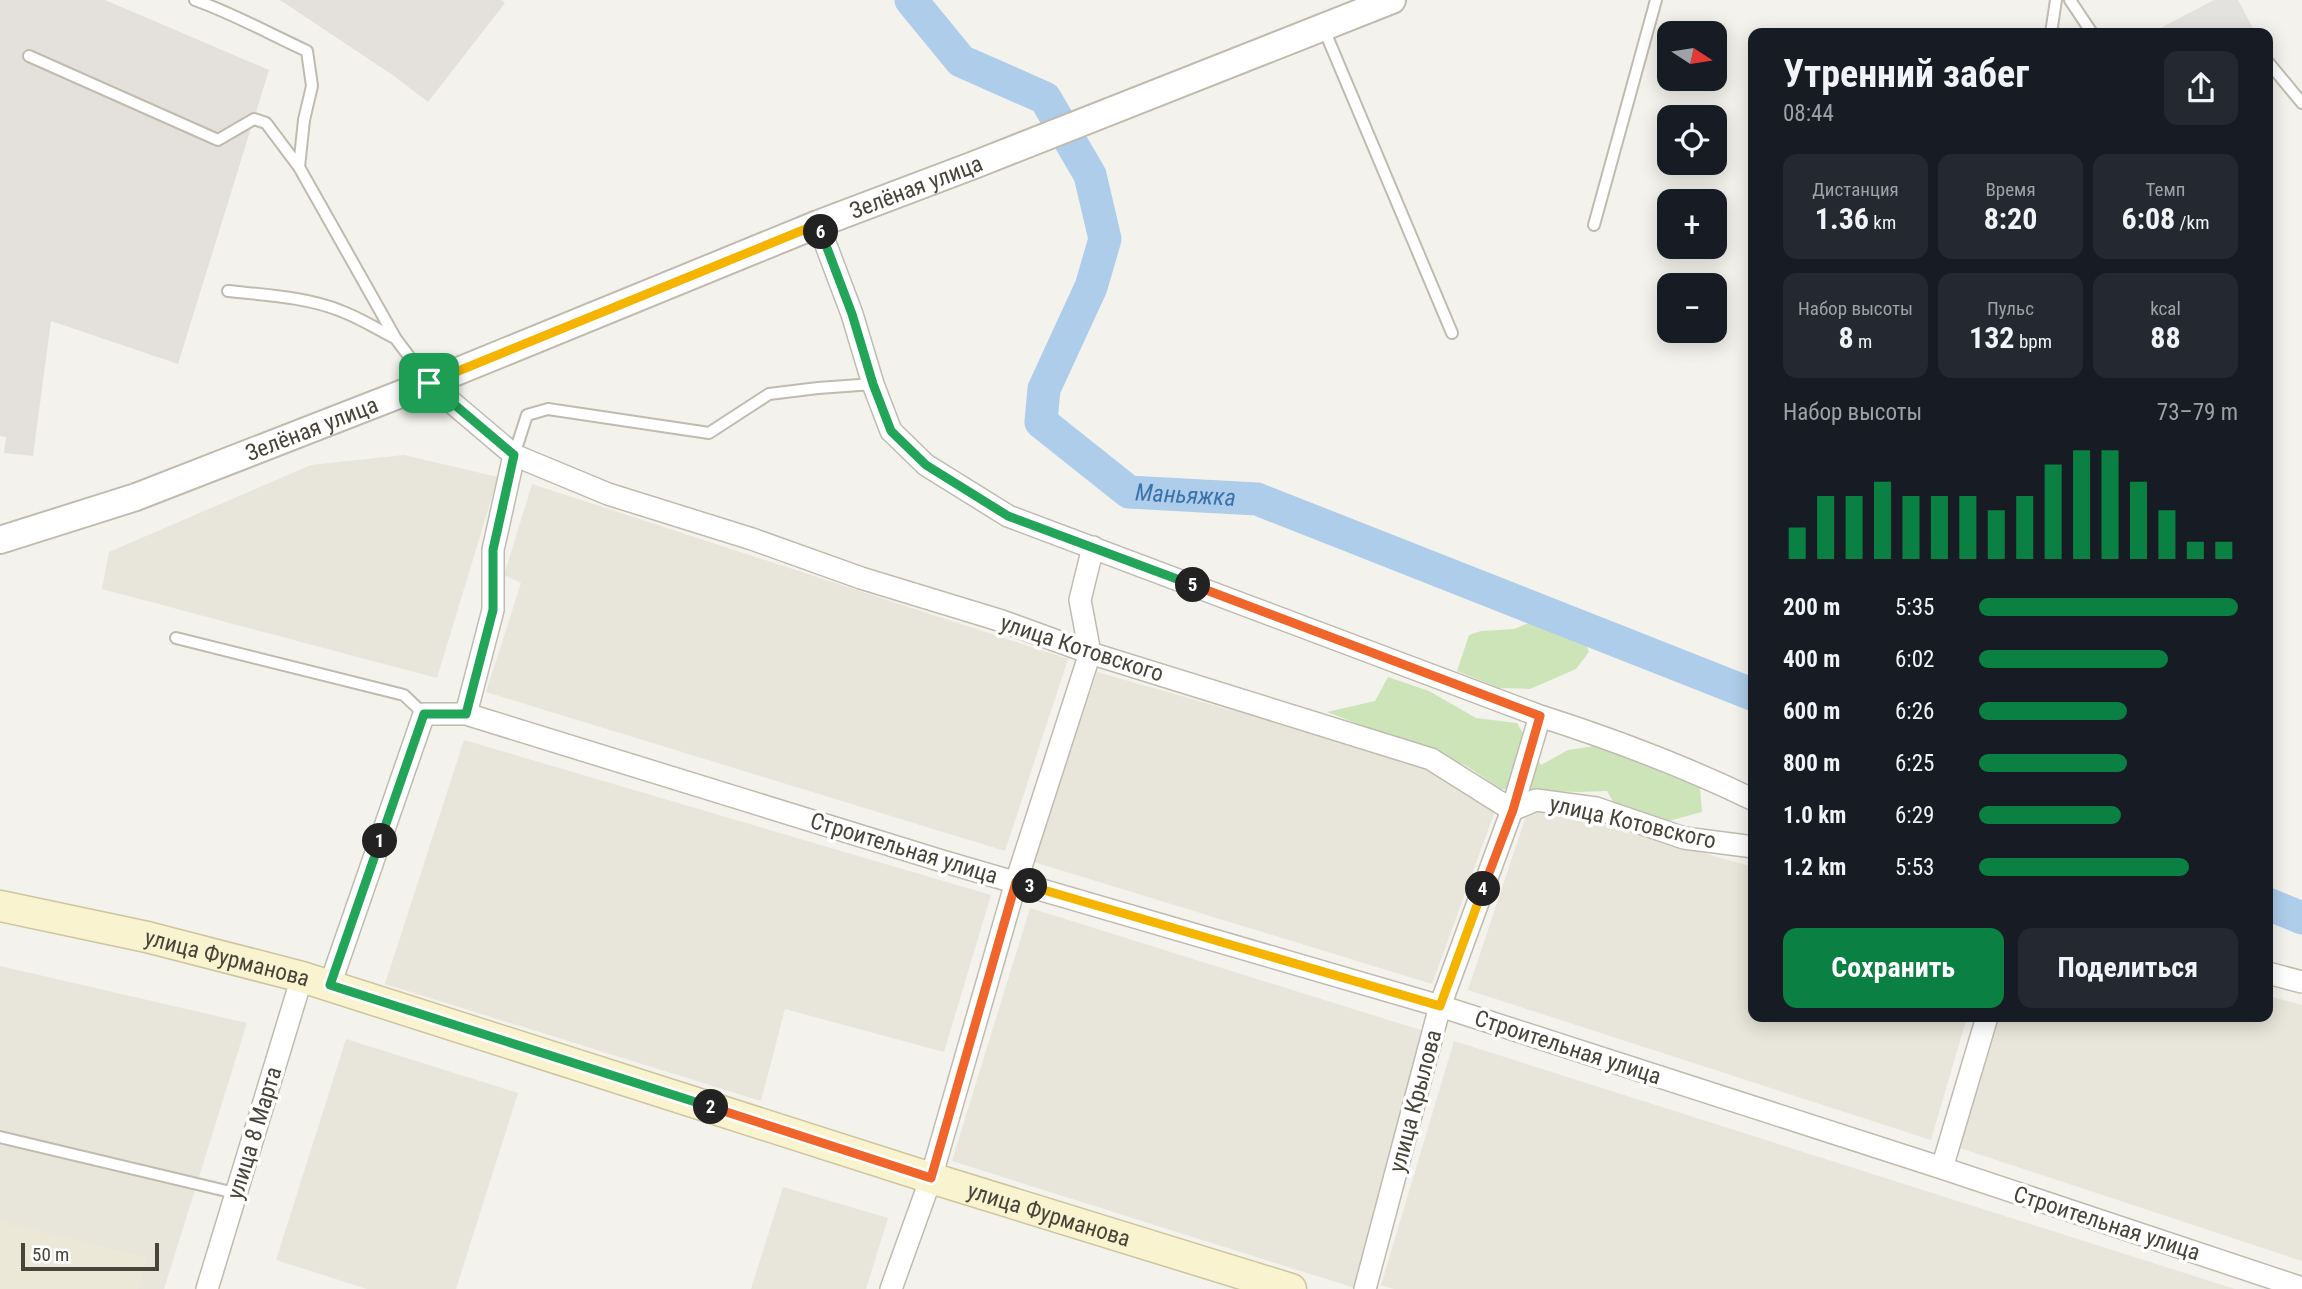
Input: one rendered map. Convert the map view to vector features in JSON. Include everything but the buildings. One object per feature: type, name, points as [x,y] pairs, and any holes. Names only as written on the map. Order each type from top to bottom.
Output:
[{"type":"main road","name":"улица Фурманова","points":[[0,906],[147,937],[316,981],[931,1178],[1290,1289]]},
{"type":"street","points":[[1323,27],[1392,0]]},
{"type":"street","name":"Зелёная улица","points":[[0,540],[136,497],[429,383],[818,224],[1009,152],[1323,27]]},
{"type":"street","points":[[818,224],[852,314],[873,384],[891,431],[926,465],[1008,516],[1540,716],[1619,741],[1705,776],[1748,797]]},
{"type":"street","name":"улица Котовского","points":[[429,383],[514,455],[608,494],[751,539],[861,578],[1002,621],[1090,653],[1431,759],[1513,810],[1536,800],[1596,808],[1684,838],[1748,845]]},
{"type":"street","points":[[424,714],[466,714],[493,610],[493,550],[514,455]]},
{"type":"street","points":[[891,1289],[931,1178],[1016,882],[1090,653],[1080,600],[1093,547]]},
{"type":"street","name":"улица 8 Марта","points":[[211,1288],[235,1193],[316,981],[424,714]]},
{"type":"street","name":"Строительная улица","points":[[466,714],[1016,882],[1440,1006],[1942,1168],[2302,1288]]},
{"type":"street","name":"улица Крылова","points":[[1366,1289],[1440,1006],[1513,810],[1540,716]]},
{"type":"street","points":[[2273,973],[2302,982]]},
{"type":"street","points":[[1942,1168],[1986,1022]]},
{"type":"lane","points":[[195,0],[235,15],[307,51],[312,86],[304,120],[299,167]]},
{"type":"lane","points":[[1594,225],[1656,0]]},
{"type":"lane","points":[[2052,28],[2056,0]]},
{"type":"lane","points":[[2070,0],[2089,28]]},
{"type":"lane","points":[[1323,27],[1451,333]]},
{"type":"lane","points":[[29,56],[218,140],[254,119],[266,123],[299,167],[396,339],[429,383]]},
{"type":"lane","points":[[2273,68],[2302,103]]},
{"type":"lane","points":[[228,291],[321,305],[342,311],[396,339]]},
{"type":"lane","points":[[514,455],[527,415],[548,409],[709,433],[769,394],[873,384]]},
{"type":"lane","points":[[176,638],[404,695],[424,714]]},
{"type":"lane","points":[[0,1137],[235,1193]]},
{"type":"shaded area","points":[[0,0],[105,0],[269,70],[178,364],[51,321],[33,456],[4,453],[6,437],[0,436]]},
{"type":"shaded area","points":[[280,0],[501,0],[505,3],[428,102],[394,76]]},
{"type":"shaded area","points":[[2214,0],[2238,0],[2253,28],[2161,28]]},
{"type":"shaded area","points":[[404,455],[498,477],[437,678],[102,589],[109,552],[311,465]]},
{"type":"shaded area","points":[[532,484],[1068,659],[1005,851],[486,692],[521,583],[504,575]]},
{"type":"shaded area","points":[[1097,672],[1424,765],[1495,811],[1432,984],[1034,862]]},
{"type":"shaded area","points":[[464,740],[991,895],[944,1052],[785,1009],[761,1101],[385,984]]},
{"type":"shaded area","points":[[1544,808],[1748,866],[1748,1022],[1966,1022],[1931,1140],[1468,990],[1526,816]]},
{"type":"shaded area","points":[[1030,908],[1430,1033],[1358,1289],[952,1161]]},
{"type":"shaded area","points":[[0,966],[247,1023],[164,1289],[0,1289]]},
{"type":"shaded area","points":[[2273,997],[2302,1005],[2302,1261],[1960,1148],[1998,1022],[2273,1022]]},
{"type":"shaded area","points":[[346,1039],[518,1093],[456,1289],[367,1289],[276,1260]]},
{"type":"shaded area","points":[[1454,1041],[2235,1289],[1394,1289],[1381,1285]]},
{"type":"shaded area","points":[[783,1187],[888,1218],[866,1289],[751,1289]]},
{"type":"shaded area","points":[[0,1222],[148,1258],[139,1289],[0,1289]]},
{"type":"green space","points":[[1541,618],[1582,636],[1589,652],[1576,669],[1530,689],[1499,688],[1457,671],[1469,635],[1481,631],[1514,629]]},
{"type":"green space","points":[[1388,677],[1429,691],[1476,718],[1517,723],[1541,765],[1568,750],[1594,746],[1665,766],[1700,787],[1702,812],[1658,824],[1617,809],[1607,791],[1501,789],[1465,765],[1327,712],[1375,701]]},
{"type":"waterway","name":"Маньяжка","points":[[911,0],[961,61],[1045,98],[1090,175],[1105,239],[1091,287],[1044,389],[1041,422],[1129,492],[1257,499],[1748,693]]},
{"type":"waterway","name":"Маньяжка","points":[[2273,906],[2302,918]]},
{"type":"route","points":[[818,224],[852,314],[873,384],[891,431],[926,465],[1008,516],[1540,716],[1513,810],[1440,1006],[1016,882],[931,1178],[330,985],[424,714],[466,714],[493,610],[493,550],[514,455],[429,383],[818,224]]}]
